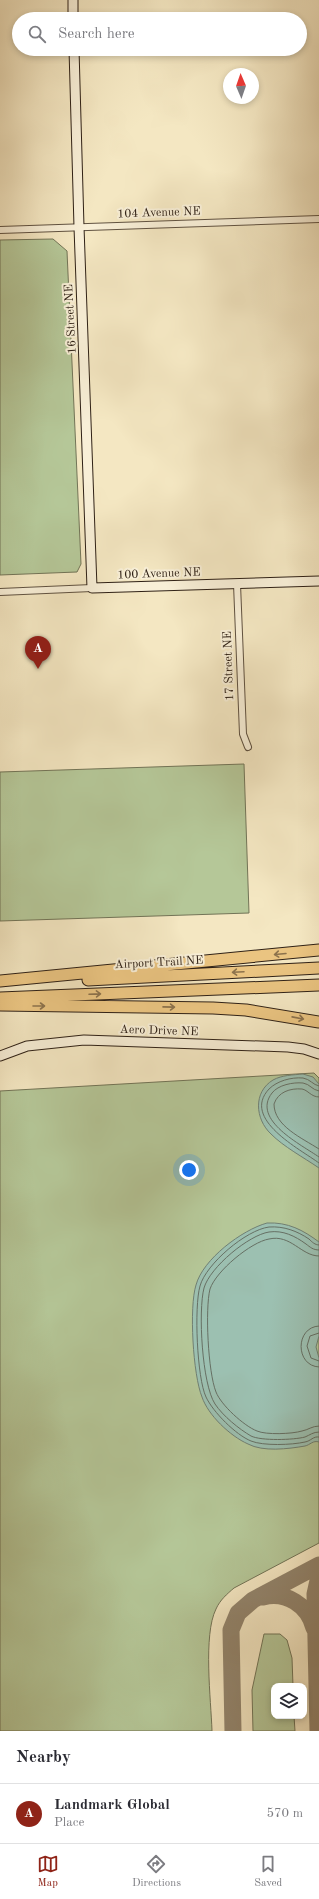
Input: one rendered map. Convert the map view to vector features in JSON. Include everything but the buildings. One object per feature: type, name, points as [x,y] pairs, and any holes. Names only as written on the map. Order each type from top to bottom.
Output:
[{"type":"highway","points":[[0,983],[319,950]]},
{"type":"highway","name":"Airport Trail NE","points":[[0,983],[319,968]]},
{"type":"highway","points":[[0,998],[319,985]]},
{"type":"highway","points":[[0,1005],[213,1008],[276,1014],[319,1022]]},
{"type":"street","points":[[74,0],[74,12]]},
{"type":"street","name":"16 Street NE","points":[[74,56],[78,227],[92,588]]},
{"type":"street","name":"104 Avenue NE","points":[[0,230],[319,219]]},
{"type":"street","name":"100 Avenue NE","points":[[0,592],[319,581]]},
{"type":"street","name":"17 Street NE","points":[[237,584],[243,734],[248,747]]},
{"type":"street","name":"Aero Drive NE","points":[[0,1056],[27,1046],[84,1040],[288,1047],[304,1049],[319,1054]]},
{"type":"green space","points":[[53,239],[67,251],[81,564],[77,572],[0,575],[0,240]]},
{"type":"green space","points":[[244,764],[249,913],[0,921],[0,772]]},
{"type":"green space","points":[[314,1073],[319,1078],[319,1543],[234,1588],[224,1597],[216,1609],[212,1620],[209,1651],[209,1686],[212,1731],[0,1731],[0,1091]]},
{"type":"green space","points":[[264,1634],[280,1634],[287,1640],[292,1658],[293,1683],[271,1683],[271,1719],[294,1719],[295,1731],[253,1731],[252,1690]]},
{"type":"water","points":[[303,1074],[313,1077],[319,1084],[319,1168],[276,1139],[266,1128],[259,1113],[259,1098],[267,1085],[280,1077]]},
{"type":"water","points":[[267,1223],[288,1225],[307,1234],[319,1242],[319,1336],[316,1347],[319,1358],[319,1442],[313,1442],[305,1446],[283,1449],[254,1447],[234,1436],[214,1418],[202,1397],[194,1358],[192,1324],[194,1295],[200,1275],[215,1256],[235,1239],[246,1232]]},
{"type":"taxiway","points":[[233,1731],[231,1630],[238,1613],[253,1600],[319,1565]]},
{"type":"taxiway","points":[[318,1731],[315,1594],[319,1576]]},
{"type":"taxiway","points":[[263,1597],[280,1596],[295,1602],[307,1613],[314,1628]]},
{"type":"place","name":"Landmark Global","points":[[38,669]]}]
